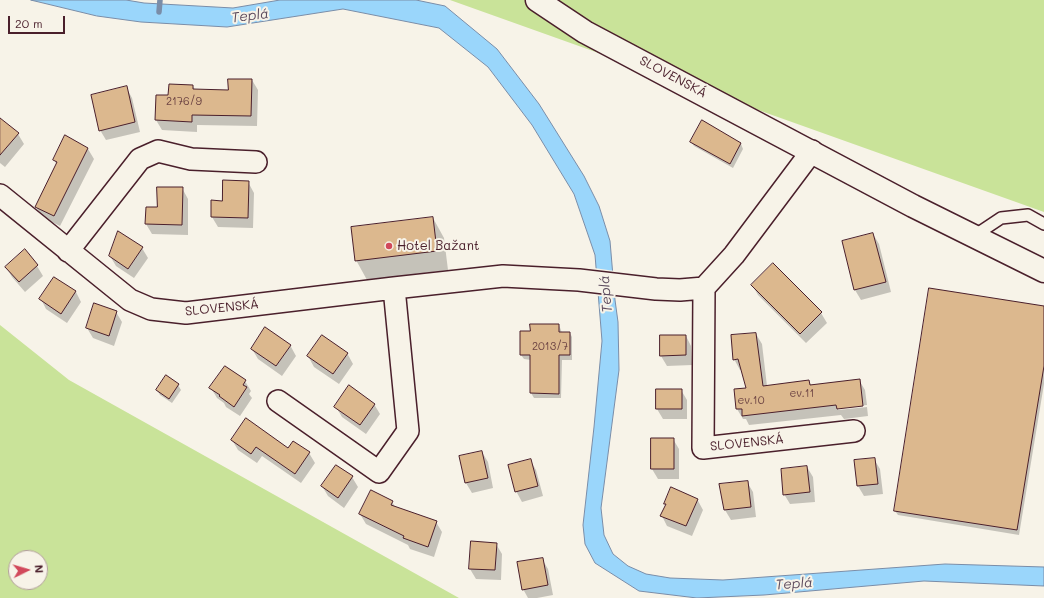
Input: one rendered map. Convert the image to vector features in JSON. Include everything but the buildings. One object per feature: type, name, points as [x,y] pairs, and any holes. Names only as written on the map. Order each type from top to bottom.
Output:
[{"type":"street","name":"SLOVENSKÁ","points":[[537,0],[585,32],[812,151],[913,206],[1044,271]]},
{"type":"street","points":[[68,251],[140,159],[158,151],[191,159],[256,162]]},
{"type":"street","points":[[704,288],[734,255],[812,151]]},
{"type":"street","name":"SLOVENSKÁ","points":[[0,195],[130,300],[151,309],[165,311],[186,313],[503,276],[579,280],[656,289],[680,290],[704,288],[703,448],[854,431]]},
{"type":"street","points":[[278,401],[379,472],[408,431],[394,288]]},
{"type":"lane","points":[[974,236],[1001,218],[1028,215],[1044,224]]},
{"type":"green space","points":[[450,0],[1044,0],[1044,212]]},
{"type":"green space","points":[[0,325],[69,380],[459,598],[0,598]]},
{"type":"water","name":"Teplá","points":[[31,0],[126,0],[144,3],[233,8],[280,0],[416,0],[445,6],[497,49],[539,104],[584,176],[599,206],[610,241],[618,322],[619,370],[601,508],[604,535],[613,554],[628,566],[646,574],[670,578],[723,580],[945,564],[1044,567],[1044,586],[924,581],[764,595],[697,598],[639,591],[595,563],[585,544],[583,525],[602,341],[595,255],[574,194],[532,125],[488,67],[439,28],[343,9],[227,27],[141,22],[97,16]]},
{"type":"pier","points":[[594,268],[615,271],[617,298],[597,296]]},
{"type":"waterway","points":[[159,12],[160,0]]},
{"type":"place","name":"Hotel Bažant","points":[[389,246]]}]
